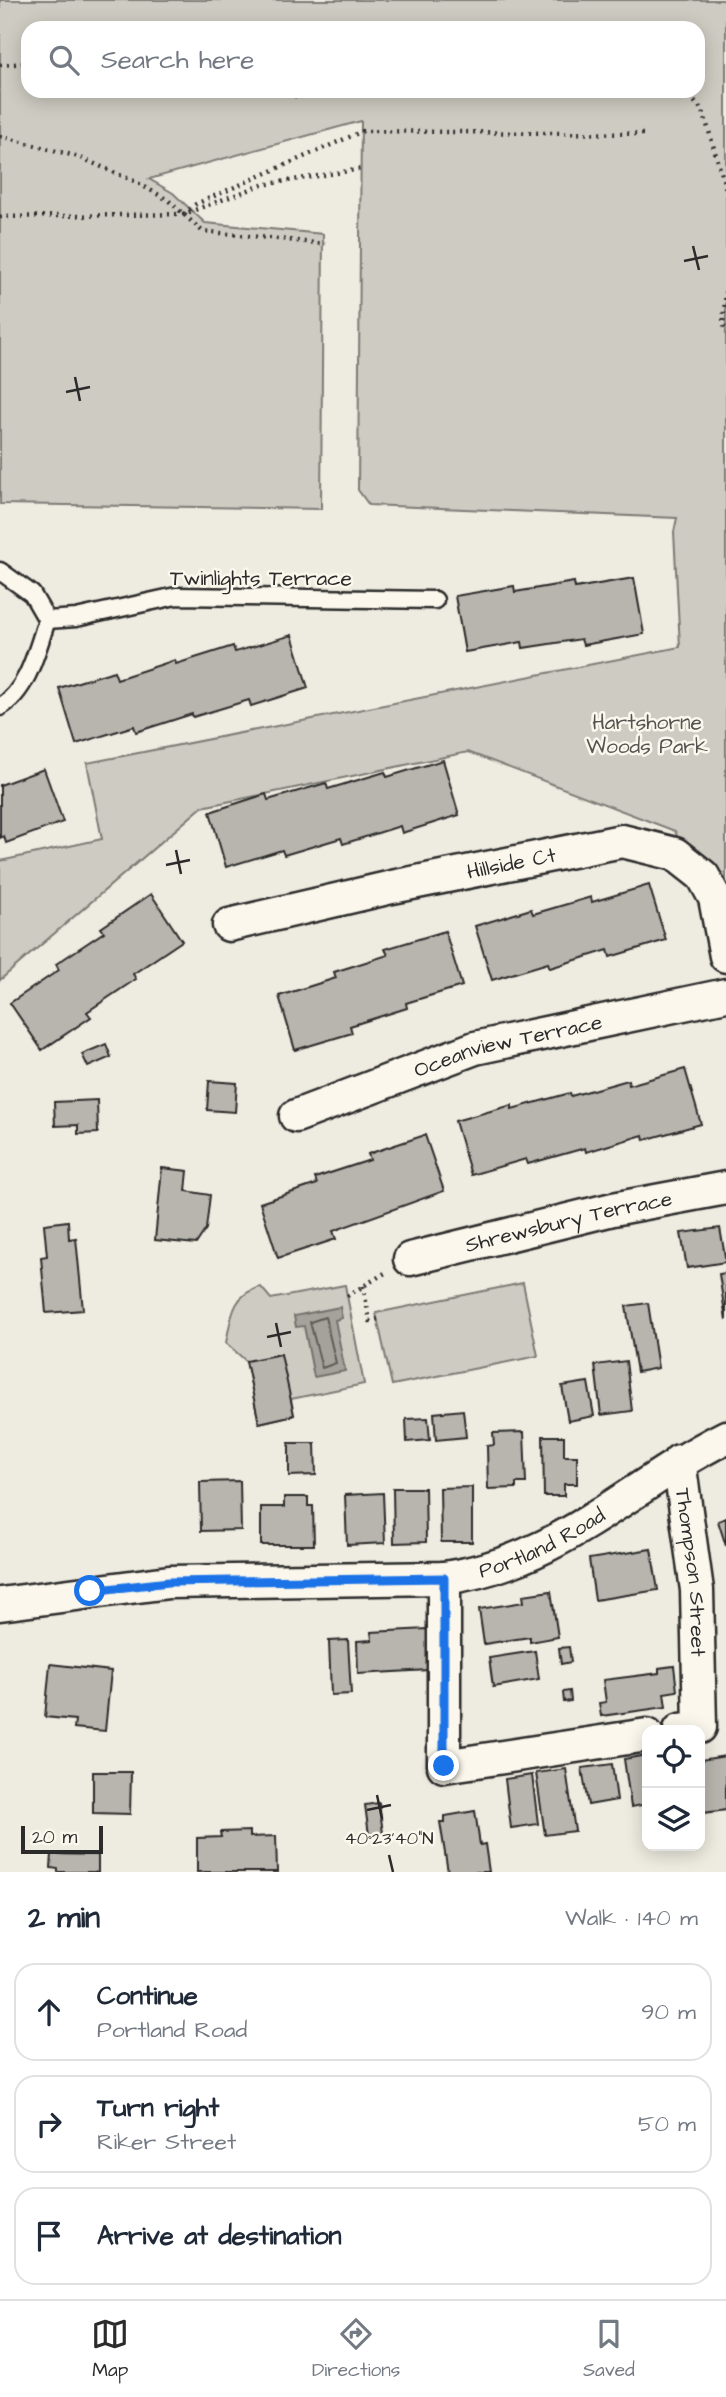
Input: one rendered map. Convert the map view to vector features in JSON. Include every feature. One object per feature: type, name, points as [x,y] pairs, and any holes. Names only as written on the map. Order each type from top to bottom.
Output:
[{"type":"street","name":"Hillside Ct","points":[[229,925],[392,887],[622,841],[675,854],[703,876],[715,898],[726,956]]},
{"type":"street","name":"Oceanview Terrace","points":[[296,1116],[475,1048],[726,995]]},
{"type":"street","name":"Shrewsbury Terrace","points":[[410,1259],[613,1209],[726,1188]]},
{"type":"street","name":"Portland Road","points":[[0,1604],[169,1582],[444,1578],[486,1571],[543,1550],[610,1509],[679,1461],[726,1437]]},
{"type":"street","name":"Thompson Street","points":[[679,1461],[697,1590],[690,1725]]},
{"type":"street","points":[[444,1578],[444,1766],[642,1736]]},
{"type":"lane","points":[[0,570],[32,594],[47,620],[35,656],[16,695],[2,706]]},
{"type":"lane","name":"Twinlights Terrace","points":[[47,620],[76,618],[176,596],[435,600]]},
{"type":"path","points":[[0,65],[21,64]]},
{"type":"path","points":[[691,98],[703,111],[726,189]]},
{"type":"path","points":[[184,214],[207,199],[363,131],[643,134]]},
{"type":"path","points":[[0,136],[79,158],[134,181],[167,200],[202,231],[325,244]]},
{"type":"path","points":[[0,218],[184,214],[262,185],[361,169]]},
{"type":"path","points":[[726,291],[723,322],[726,331]]},
{"type":"path","points":[[347,1296],[410,1259]]},
{"type":"path","points":[[363,1286],[370,1321],[378,1320]]},
{"type":"green space","name":"Hartshorne Woods Park","points":[[0,0],[726,0],[726,962],[675,831],[468,752],[202,807],[0,980],[0,861],[102,839],[87,763],[680,647],[674,532],[677,518],[369,505],[358,490],[361,121],[149,179],[173,193],[205,223],[323,234],[321,509],[0,504]]},
{"type":"green space","points":[[523,1283],[538,1356],[392,1385],[376,1313]]},
{"type":"green space","points":[[345,1285],[364,1384],[291,1399],[294,1415],[259,1423],[246,1361],[226,1343],[238,1301],[251,1290],[261,1287],[271,1299]]},
{"type":"water","points":[[340,1307],[342,1318],[335,1320],[345,1371],[314,1377],[304,1326],[296,1327],[294,1316]]},
{"type":"building","points":[[634,578],[644,634],[583,645],[581,639],[523,648],[522,642],[465,652],[455,596],[514,586],[515,592],[574,582],[575,588]]},
{"type":"building","points":[[292,635],[308,688],[251,706],[249,700],[136,732],[134,726],[76,744],[59,688],[114,671],[117,679],[175,660],[176,664],[233,646],[235,652]]},
{"type":"building","points":[[443,760],[459,815],[402,833],[400,826],[343,844],[341,838],[284,855],[282,850],[226,867],[210,812],[266,794],[268,800],[326,783],[328,789],[385,772],[387,777]]},
{"type":"building","points":[[44,769],[63,822],[6,843],[4,836],[0,838],[0,785]]},
{"type":"building","points":[[649,885],[666,940],[610,957],[608,950],[550,968],[548,963],[492,980],[475,926],[531,909],[533,914],[591,897],[592,902]]},
{"type":"building","points":[[151,894],[182,941],[133,974],[136,979],[87,1012],[91,1017],[42,1050],[10,1003],[59,970],[56,964],[104,932],[101,928]]},
{"type":"building","points":[[445,931],[462,986],[406,1003],[407,1008],[350,1026],[352,1033],[295,1050],[279,996],[336,978],[334,972],[388,955],[385,949]]},
{"type":"building","points":[[106,1044],[111,1057],[88,1067],[82,1054]]},
{"type":"building","points":[[685,1069],[701,1124],[644,1140],[643,1135],[586,1152],[585,1148],[528,1164],[526,1159],[471,1175],[455,1121],[512,1105],[512,1109],[570,1093],[571,1096],[628,1080],[629,1085]]},
{"type":"building","points":[[209,1081],[237,1083],[235,1112],[207,1110]]},
{"type":"building","points":[[97,1100],[98,1133],[78,1134],[78,1125],[55,1126],[54,1102]]},
{"type":"building","points":[[425,1135],[444,1191],[333,1231],[336,1239],[278,1258],[260,1203],[317,1184],[315,1178],[370,1160],[368,1154]]},
{"type":"building","points":[[162,1168],[188,1171],[186,1191],[210,1195],[206,1229],[196,1244],[155,1240]]},
{"type":"building","points":[[68,1221],[69,1239],[76,1238],[83,1310],[46,1313],[41,1257],[47,1256],[44,1224]]},
{"type":"building","points":[[720,1228],[726,1262],[687,1268],[681,1233]]},
{"type":"building","points":[[726,1273],[726,1320],[719,1274]]},
{"type":"building","points":[[648,1303],[658,1368],[637,1372],[626,1306]]},
{"type":"building","points":[[281,1354],[294,1415],[259,1423],[246,1361]]},
{"type":"building","points":[[626,1361],[632,1411],[601,1415],[595,1365]]},
{"type":"building","points":[[588,1382],[594,1416],[568,1421],[562,1386]]},
{"type":"building","points":[[463,1410],[466,1437],[436,1440],[434,1413]]},
{"type":"building","points":[[428,1418],[430,1440],[407,1442],[406,1419]]},
{"type":"building","points":[[524,1432],[526,1483],[516,1483],[516,1488],[488,1489],[487,1446],[494,1445],[493,1433]]},
{"type":"building","points":[[543,1436],[564,1436],[564,1456],[577,1456],[577,1484],[564,1484],[564,1496],[544,1496]]},
{"type":"building","points":[[289,1443],[315,1443],[316,1475],[289,1476]]},
{"type":"building","points":[[240,1481],[241,1530],[201,1531],[200,1482]]},
{"type":"building","points":[[472,1487],[472,1542],[441,1542],[440,1488]]},
{"type":"building","points":[[393,1488],[425,1488],[426,1542],[394,1543]]},
{"type":"building","points":[[383,1493],[385,1543],[347,1545],[345,1495]]},
{"type":"building","points":[[284,1497],[308,1497],[308,1506],[313,1506],[314,1545],[261,1545],[261,1507],[284,1507]]},
{"type":"building","points":[[726,1518],[726,1546],[718,1521]]},
{"type":"building","points":[[651,1549],[658,1590],[595,1600],[589,1559]]},
{"type":"building","points":[[551,1591],[558,1637],[530,1642],[530,1637],[484,1644],[479,1609],[524,1602],[523,1595]]},
{"type":"building","points":[[427,1629],[429,1670],[358,1674],[357,1641],[372,1640],[371,1632]]},
{"type":"building","points":[[348,1640],[351,1694],[331,1695],[329,1641]]},
{"type":"building","points":[[569,1647],[571,1662],[561,1664],[559,1648]]},
{"type":"building","points":[[535,1651],[539,1679],[493,1687],[489,1658]]},
{"type":"building","points":[[50,1664],[111,1671],[105,1731],[74,1728],[75,1720],[45,1717]]},
{"type":"building","points":[[674,1666],[677,1691],[664,1693],[666,1707],[601,1716],[599,1703],[606,1702],[603,1680],[659,1673],[659,1668]]},
{"type":"building","points":[[570,1691],[571,1701],[564,1702],[563,1692]]},
{"type":"building","points":[[642,1756],[642,1805],[631,1807],[624,1759]]},
{"type":"building","points":[[726,1756],[726,1810],[705,1813],[705,1759]]},
{"type":"building","points":[[612,1764],[617,1800],[588,1805],[582,1768]]},
{"type":"building","points":[[566,1769],[575,1831],[545,1835],[536,1773]]},
{"type":"building","points":[[93,1772],[131,1772],[130,1814],[93,1813]]},
{"type":"building","points":[[532,1775],[538,1824],[511,1828],[505,1779]]},
{"type":"building","points":[[379,1803],[383,1833],[369,1835],[365,1805]]},
{"type":"building","points":[[475,1811],[480,1845],[485,1844],[489,1872],[448,1872],[440,1822],[445,1822],[445,1816]]},
{"type":"building","points":[[250,1831],[250,1837],[276,1836],[277,1872],[197,1872],[197,1838],[221,1837],[220,1832]]},
{"type":"building","points":[[52,1854],[98,1855],[98,1872],[58,1872],[58,1869],[51,1868]]},
{"type":"route","points":[[90,1591],[169,1582],[444,1578],[444,1766]]}]
